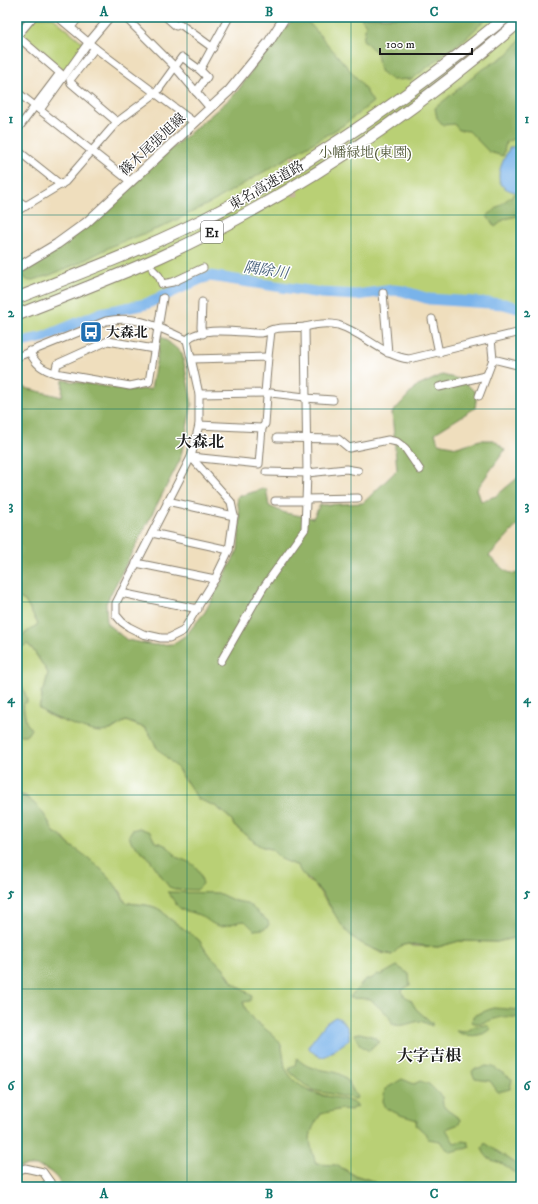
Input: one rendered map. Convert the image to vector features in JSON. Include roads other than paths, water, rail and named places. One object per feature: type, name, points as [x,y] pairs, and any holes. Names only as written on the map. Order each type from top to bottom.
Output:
[{"type":"highway","name":"東名高速道路","points":[[17,298],[112,260],[197,222],[308,161],[384,112],[506,17]]},
{"type":"highway","name":"東名高速道路","points":[[17,315],[120,274],[218,228],[328,166],[422,101],[521,20]]},
{"type":"main road","name":"篠木尾張旭線","points":[[17,268],[57,244],[86,223],[195,123],[250,68],[273,38],[285,17]]},
{"type":"street","points":[[33,17],[17,36],[60,73],[38,109]]},
{"type":"street","points":[[58,17],[88,43],[195,123]]},
{"type":"street","points":[[71,27],[79,17]]},
{"type":"street","points":[[17,130],[38,109],[88,43],[110,17]]},
{"type":"street","points":[[126,17],[175,67],[210,108]]},
{"type":"street","points":[[166,17],[176,26],[180,24],[213,48]]},
{"type":"street","points":[[200,70],[229,17]]},
{"type":"street","points":[[95,48],[70,80],[70,83],[117,122]]},
{"type":"street","points":[[17,211],[61,185],[92,152],[117,122],[156,93],[182,57],[200,70],[207,78],[196,92]]},
{"type":"street","points":[[17,92],[131,182]]},
{"type":"street","points":[[17,150],[61,185]]},
{"type":"street","points":[[17,200],[26,206]]},
{"type":"street","points":[[153,270],[159,276],[162,284],[173,282],[203,268]]},
{"type":"street","points":[[383,293],[388,353]]},
{"type":"street","points":[[29,351],[36,364],[45,370],[55,373],[130,386],[149,382],[163,298]]},
{"type":"street","points":[[202,302],[203,334]]},
{"type":"street","points":[[17,356],[106,321],[119,318],[144,321],[187,340]]},
{"type":"street","points":[[432,319],[439,353]]},
{"type":"street","points":[[187,340],[190,336],[215,331],[262,333],[273,329],[299,326],[305,327],[324,324],[337,325],[358,333],[398,358],[409,359],[521,332]]},
{"type":"street","points":[[221,661],[266,583],[305,528],[307,473],[305,327]]},
{"type":"street","points":[[191,457],[259,464],[262,428],[265,424],[268,393],[270,331]]},
{"type":"street","points":[[479,396],[485,376],[493,359],[491,339]]},
{"type":"street","points":[[187,340],[198,394],[199,425],[191,457],[116,603],[116,615],[122,622],[143,634],[169,638],[183,631],[198,609],[229,550],[234,516],[231,502],[191,457]]},
{"type":"street","points":[[55,373],[56,364],[108,341],[154,349]]},
{"type":"street","points":[[17,351],[29,351]]},
{"type":"street","points":[[192,359],[268,357]]},
{"type":"street","points":[[493,359],[521,366]]},
{"type":"street","points":[[439,387],[485,376]]},
{"type":"street","points":[[198,394],[268,393],[333,400]]},
{"type":"street","points":[[199,425],[262,428]]},
{"type":"street","points":[[277,438],[338,439],[349,448],[392,440],[405,448],[420,470]]},
{"type":"street","points":[[266,472],[307,473],[346,469],[358,471]]},
{"type":"street","points":[[275,501],[358,498]]},
{"type":"street","points":[[167,502],[234,516]]},
{"type":"street","points":[[152,533],[229,550]]},
{"type":"street","points":[[136,564],[215,579]]},
{"type":"street","points":[[121,593],[198,609]]},
{"type":"street","points":[[17,1171],[25,1168],[43,1172],[50,1184],[42,1187]]},
{"type":"water","points":[[510,147],[521,147],[521,193],[511,191],[504,187],[500,182],[499,176],[502,162]]},
{"type":"water","points":[[335,1017],[344,1022],[348,1029],[349,1040],[326,1056],[315,1054],[309,1048],[309,1045],[326,1023]]},
{"type":"waterway","name":"隅除川","points":[[17,343],[44,337],[101,313],[146,304],[200,279],[210,276],[321,293],[357,295],[393,290],[403,291],[429,299],[504,304],[521,309]]},
{"type":"tunnel","points":[[292,159],[294,198]]},
{"type":"place","name":"大森北","points":[[91,332]]},
{"type":"district","name":"大森北","points":[[200,441]]},
{"type":"district","name":"大字吉根","points":[[429,1055]]},
{"type":"park label","name":"小幡緑地(東園)","points":[[365,152]]}]
